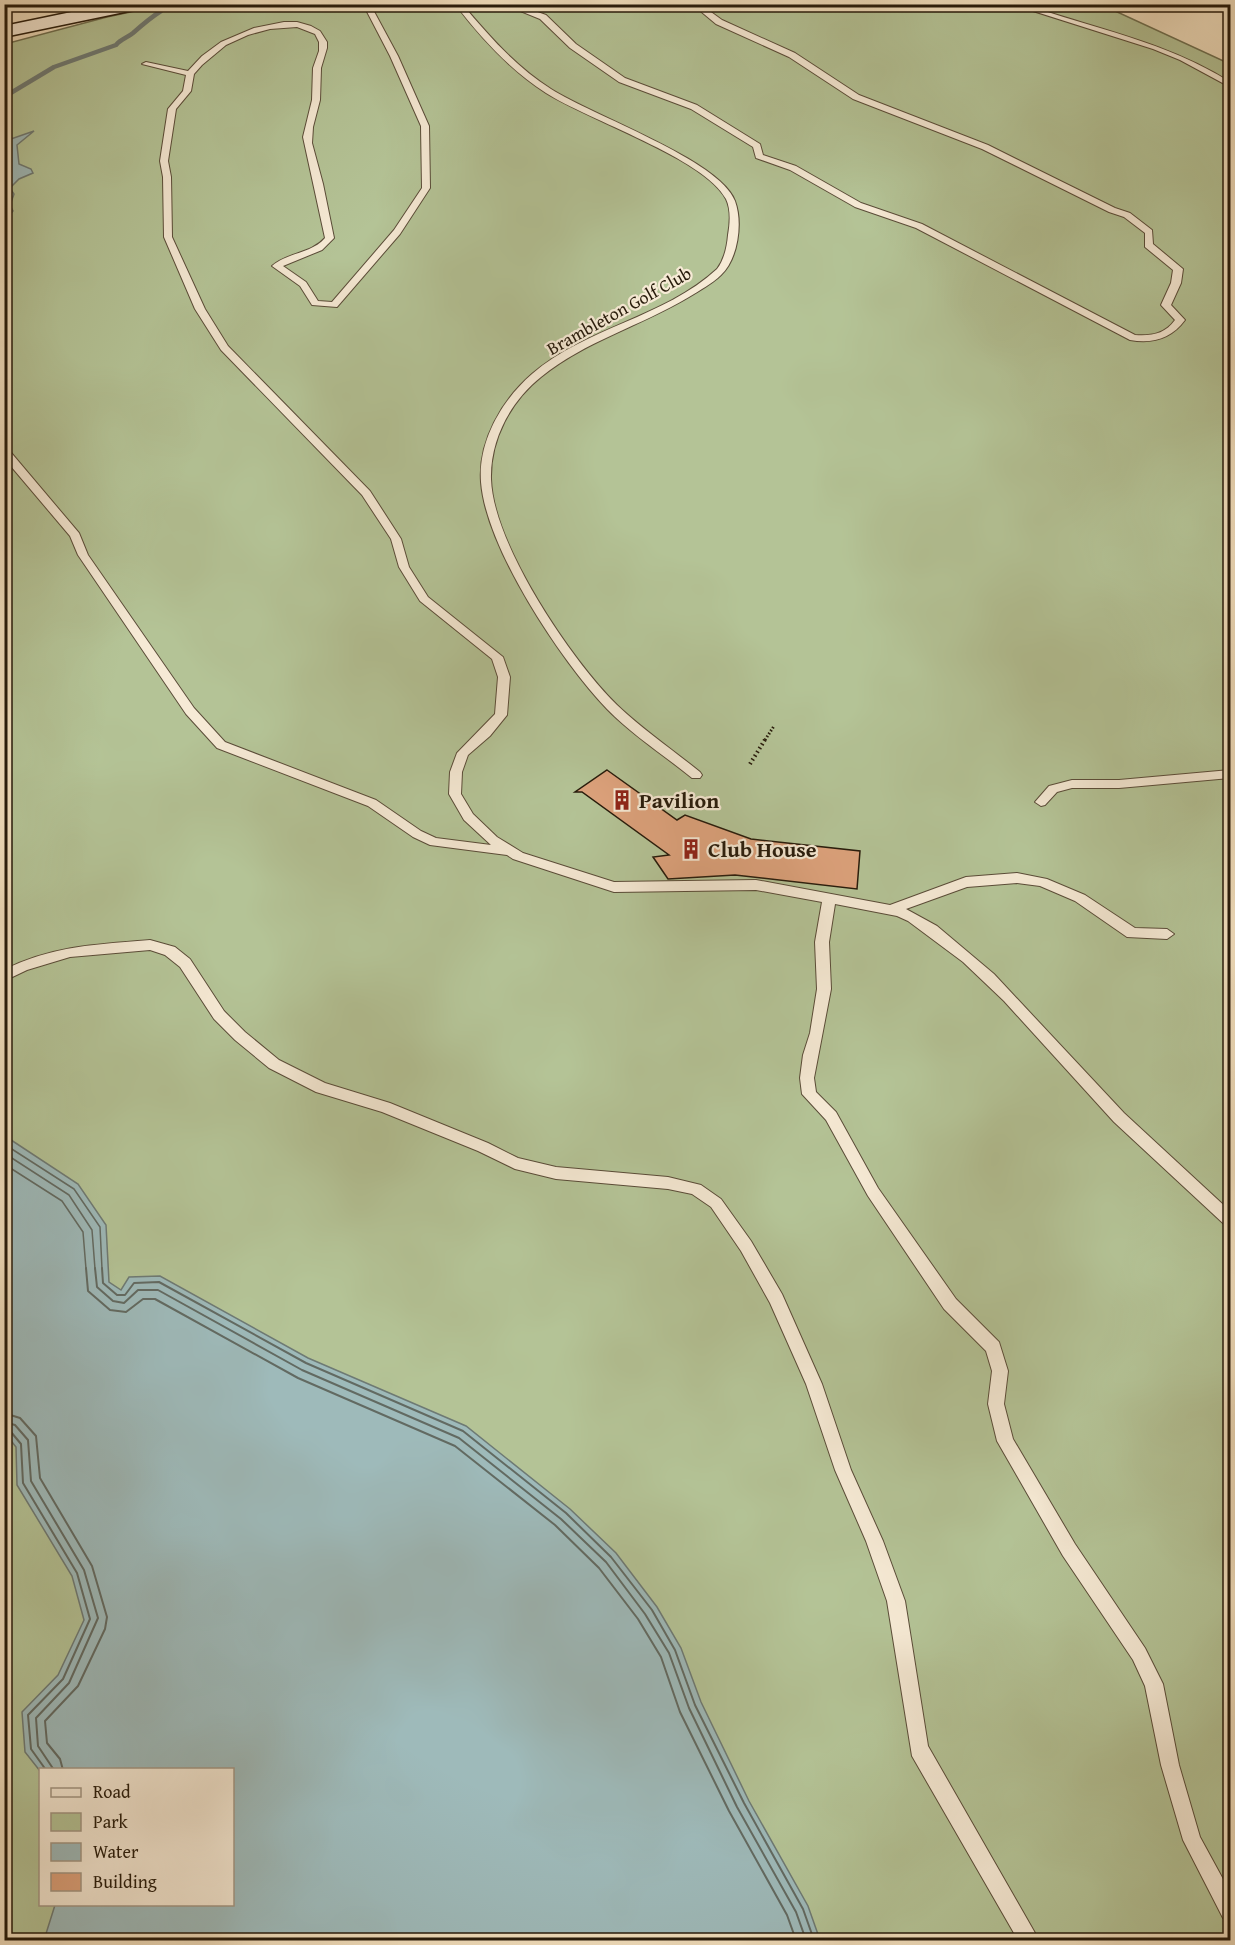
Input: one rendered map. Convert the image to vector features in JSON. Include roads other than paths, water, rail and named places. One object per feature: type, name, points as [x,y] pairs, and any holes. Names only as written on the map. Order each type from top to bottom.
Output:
[{"type":"main road","points":[[4,19],[80,4]]},
{"type":"main road","points":[[4,32],[139,4]]},
{"type":"lane","points":[[366,4],[394,56],[425,126],[426,188],[397,232],[334,305],[315,303],[303,285],[277,266],[287,258],[324,248],[330,238],[317,175],[308,150],[308,130],[316,102],[318,64],[324,52],[323,41],[318,32],[308,26],[296,25],[262,27],[234,37],[195,66],[190,74],[187,91],[172,109],[164,160],[167,177],[168,237],[200,309],[224,348],[366,493],[396,539],[404,567],[424,599],[497,657],[504,677],[501,715],[486,733],[463,753],[456,772],[455,794],[468,817],[493,840],[518,856]]},
{"type":"lane","name":"Brambleton Golf Club","points":[[458,4],[519,72],[566,101],[680,158],[708,177],[730,198],[735,224],[724,267],[676,302],[563,357],[530,382],[517,395],[501,419],[491,441],[486,481],[495,523],[516,570],[575,662],[612,707],[696,775]]},
{"type":"lane","points":[[506,4],[543,17],[573,45],[622,80],[694,107],[748,139],[757,146],[759,156],[793,168],[858,205],[919,226],[1133,338],[1154,340],[1167,335],[1176,327],[1180,320],[1166,305],[1176,283],[1178,269],[1148,245],[1149,232],[1127,215],[985,147],[856,97],[792,55],[719,22],[695,4]]},
{"type":"lane","points":[[1014,4],[1156,49],[1220,78],[1230,86]]},
{"type":"lane","points":[[146,64],[190,74]]},
{"type":"lane","points":[[4,451],[75,535],[83,555],[190,711],[205,731],[221,745],[372,803],[417,834],[434,842],[464,848],[493,848],[614,887],[756,885],[903,912],[922,922],[983,968],[1149,1149],[1230,1220]]},
{"type":"lane","points":[[1041,802],[1053,789],[1072,783],[1119,784],[1230,774]]},
{"type":"lane","points":[[890,910],[966,882],[1017,878],[1042,882],[1080,898],[1132,933],[1167,934]]},
{"type":"lane","points":[[829,898],[822,942],[824,989],[817,1033],[810,1055],[807,1078],[809,1094],[831,1116],[873,1192],[950,1304],[993,1347],[1000,1371],[996,1404],[1005,1441],[1076,1560],[1139,1654],[1154,1684],[1170,1765],[1192,1840],[1230,1911]]},
{"type":"lane","points":[[4,976],[22,966],[70,952],[150,945],[170,951],[185,963],[219,1015],[240,1036],[274,1064],[321,1088],[385,1107],[483,1147],[515,1163],[556,1173],[668,1183],[696,1189],[716,1203],[746,1246],[776,1299],[814,1384],[843,1470],[874,1541],[896,1601],[920,1749],[1029,1941]]},
{"type":"water","points":[[34,131],[17,145],[19,164],[31,169],[33,173],[19,179],[10,188],[14,194],[10,205],[13,211],[5,221],[5,141]]},
{"type":"water","points":[[5,1136],[78,1184],[106,1225],[109,1282],[121,1290],[129,1277],[160,1276],[308,1358],[466,1426],[570,1509],[616,1553],[657,1607],[681,1648],[701,1702],[749,1801],[808,1906],[820,1940],[44,1940],[55,1906],[234,1906],[234,1768],[39,1770],[25,1752],[22,1712],[58,1675],[84,1620],[72,1576],[17,1485],[16,1447],[5,1433]]},
{"type":"waterway","points":[[4,97],[54,67],[116,45],[161,11],[161,4]]},
{"type":"place","name":"Pavilion","points":[[622,800]]},
{"type":"place","name":"Club House","points":[[691,849]]}]
